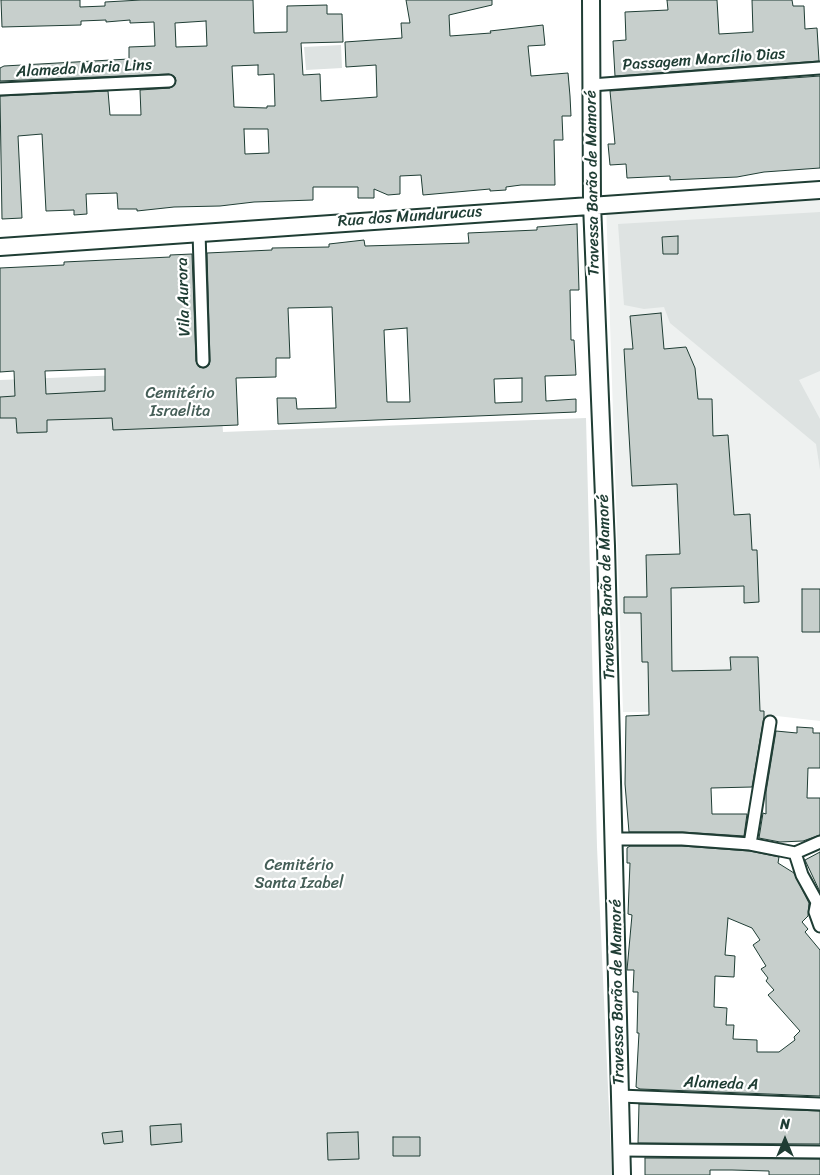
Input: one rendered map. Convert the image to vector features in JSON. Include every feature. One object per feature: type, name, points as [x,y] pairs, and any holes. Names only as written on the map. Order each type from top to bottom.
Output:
[{"type":"street","name":"Travessa Barão de Mamoré","points":[[591,0],[592,204],[606,546],[615,839],[622,1175]]},
{"type":"street","name":"Passagem Marcílio Dias","points":[[591,85],[820,68]]},
{"type":"street","name":"Alameda Maria Lins","points":[[0,89],[169,82]]},
{"type":"street","name":"Rua dos Mundurucus","points":[[0,246],[592,204],[820,190]]},
{"type":"street","name":"Vila Aurora","points":[[198,232],[203,361]]},
{"type":"street","points":[[750,844],[770,722]]},
{"type":"street","points":[[615,839],[682,839],[750,844],[795,853],[820,842]]},
{"type":"street","points":[[795,853],[802,875],[817,902],[815,912],[820,926]]},
{"type":"street","name":"Alameda A","points":[[620,1096],[820,1104]]},
{"type":"street","points":[[621,1150],[820,1152]]},
{"type":"shaded area","points":[[820,190],[820,721],[768,715],[764,737],[707,739],[706,712],[623,712],[606,203]]},
{"type":"green space","points":[[341,45],[342,68],[306,70],[304,47]]},
{"type":"green space","points":[[820,212],[820,371],[799,380],[820,419],[820,470],[816,444],[670,323],[664,307],[644,309],[624,305],[618,224]]},
{"type":"green space","name":"Cemitério Santa Izabel","points":[[219,371],[223,432],[586,418],[597,847],[612,1175],[0,1175],[0,380]]},
{"type":"building","points":[[1,0],[80,0],[80,7],[105,6],[105,2],[141,0],[253,0],[254,33],[287,32],[287,6],[327,5],[327,14],[342,14],[343,42],[301,43],[303,75],[320,74],[321,101],[377,97],[376,65],[346,67],[345,42],[402,38],[401,23],[410,23],[406,0],[492,0],[492,5],[449,15],[450,36],[491,33],[490,31],[543,25],[545,45],[528,46],[531,76],[568,73],[571,116],[562,116],[563,140],[554,140],[555,185],[521,185],[506,187],[506,190],[490,191],[490,189],[423,195],[421,175],[400,176],[400,194],[388,195],[374,189],[374,198],[358,198],[358,187],[313,187],[313,200],[174,207],[137,211],[137,209],[118,209],[117,193],[86,194],[87,214],[74,215],[74,210],[46,211],[42,134],[18,136],[22,218],[2,219],[0,96],[108,91],[110,115],[141,115],[140,90],[170,88],[176,81],[175,77],[169,74],[0,81],[0,68],[4,66],[129,59],[129,47],[155,46],[154,22],[130,23],[130,20],[106,22],[106,20],[81,21],[81,25],[2,27]],"holes":[[[206,21],[207,46],[176,47],[175,23]],[[258,65],[258,75],[274,74],[275,106],[267,106],[267,108],[234,107],[232,66]],[[244,129],[268,129],[269,153],[245,154]]]},
{"type":"building","points":[[667,0],[717,0],[719,34],[753,32],[752,0],[792,0],[793,6],[804,6],[805,29],[817,28],[819,61],[615,76],[613,41],[626,40],[625,12],[668,10]]},
{"type":"building","points":[[820,76],[820,168],[764,172],[737,177],[670,180],[670,176],[627,178],[626,164],[610,165],[608,144],[615,144],[610,91]]},
{"type":"building","points":[[577,224],[579,290],[570,290],[571,340],[574,340],[576,375],[545,376],[546,401],[576,399],[576,412],[278,424],[277,398],[296,398],[297,409],[336,408],[332,307],[288,308],[290,358],[276,358],[276,377],[236,378],[238,425],[113,430],[112,418],[47,420],[47,432],[17,433],[16,418],[0,418],[0,397],[15,396],[14,371],[0,372],[0,268],[64,265],[64,262],[170,257],[170,255],[192,254],[196,361],[199,367],[204,368],[209,365],[210,361],[207,253],[272,250],[272,248],[329,247],[329,244],[364,240],[365,246],[469,243],[468,233],[537,230],[537,227]],"holes":[[[407,328],[410,402],[387,402],[384,330]],[[105,369],[105,391],[46,394],[45,371]],[[522,378],[522,402],[495,403],[494,379]]]},
{"type":"building","points":[[678,236],[678,254],[663,254],[662,237]]},
{"type":"building","points":[[661,313],[664,349],[686,347],[695,368],[698,399],[712,399],[713,436],[728,435],[734,515],[750,514],[752,550],[757,550],[759,602],[744,603],[744,586],[671,588],[672,671],[731,670],[730,657],[758,657],[760,711],[764,711],[764,717],[752,787],[711,788],[712,814],[747,814],[744,836],[682,832],[629,832],[625,784],[626,716],[649,715],[648,662],[642,662],[641,613],[624,613],[624,597],[647,597],[646,555],[680,554],[677,484],[632,486],[624,349],[633,349],[630,316]]},
{"type":"building","points":[[802,589],[820,589],[820,632],[802,632]]},
{"type":"building","points":[[797,727],[813,728],[813,733],[820,733],[820,768],[808,768],[807,798],[820,798],[820,835],[803,841],[780,842],[759,838],[763,813],[766,814],[766,792],[776,731],[797,733]]},
{"type":"building","points":[[630,846],[682,846],[749,851],[779,857],[778,863],[794,873],[809,903],[808,916],[802,922],[808,929],[805,932],[820,950],[820,1096],[640,1089],[636,1087],[639,1033],[637,1033],[638,992],[633,992],[634,970],[627,970],[632,915],[628,914],[630,863],[627,863],[627,848]],"holes":[[[728,918],[752,928],[760,940],[753,945],[766,966],[761,969],[768,978],[766,981],[774,990],[768,995],[800,1031],[794,1037],[795,1040],[779,1052],[757,1052],[757,1040],[733,1039],[734,1025],[726,1025],[727,1008],[714,1007],[715,976],[734,977],[735,956],[725,955]]]},
{"type":"building","points":[[820,852],[820,892],[805,860]]},
{"type":"building","points":[[639,1104],[820,1111],[820,1144],[638,1143]]},
{"type":"building","points":[[181,1124],[182,1142],[151,1145],[150,1126]]},
{"type":"building","points":[[122,1131],[123,1142],[104,1144],[102,1133]]},
{"type":"building","points":[[358,1132],[359,1159],[328,1160],[327,1133]]},
{"type":"building","points":[[393,1137],[420,1137],[420,1156],[393,1156]]},
{"type":"building","points":[[645,1158],[820,1159],[820,1175],[769,1175],[769,1171],[710,1170],[710,1175],[645,1175]]},
{"type":"park label","name":"Cemitério Israelita","points":[[180,403]]}]
